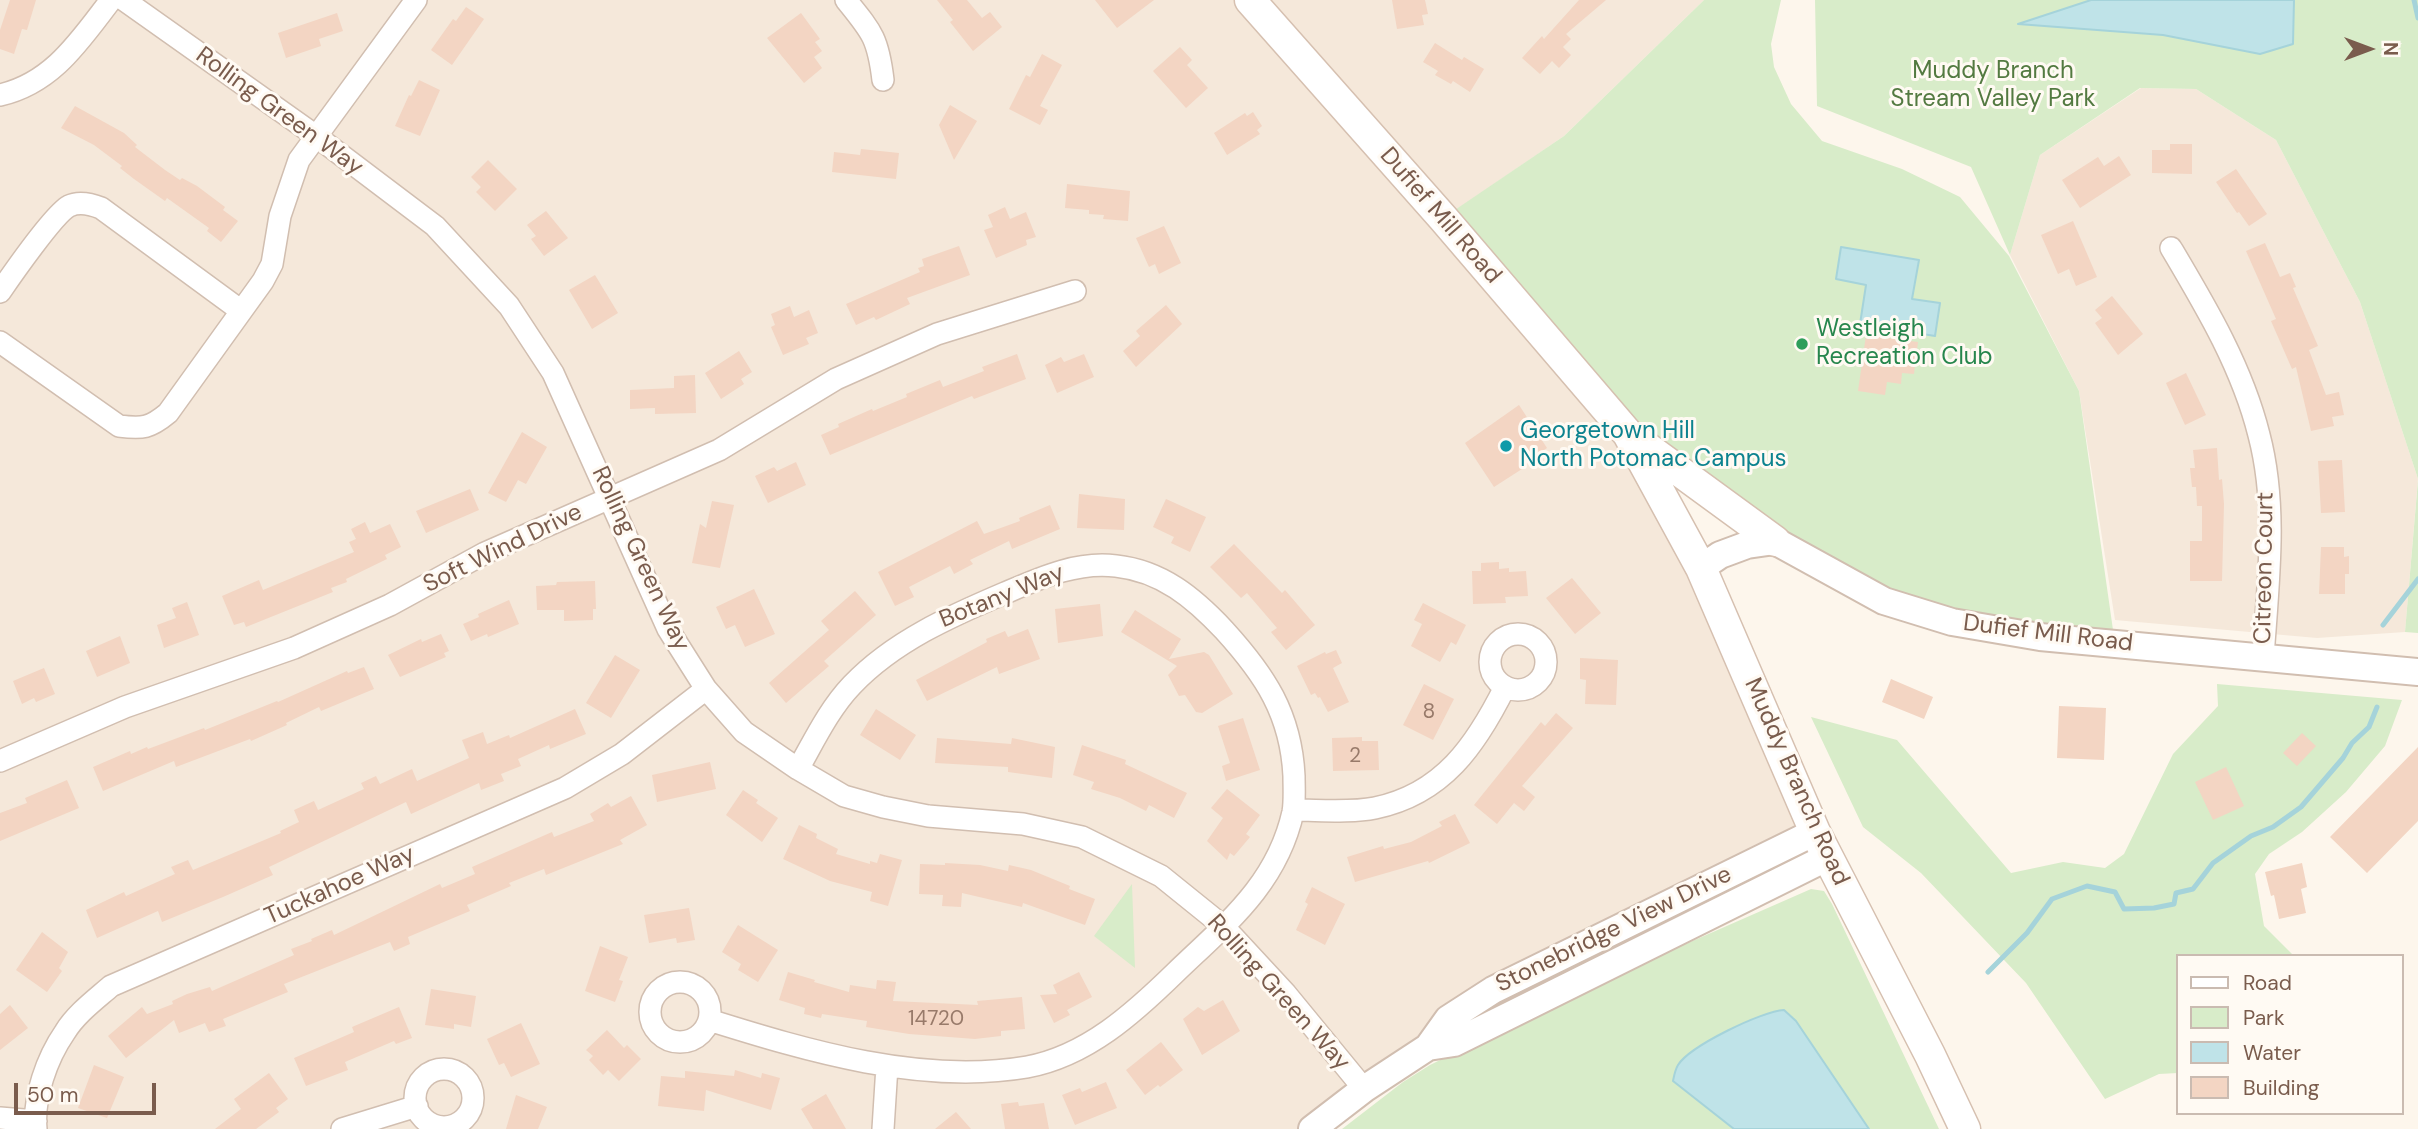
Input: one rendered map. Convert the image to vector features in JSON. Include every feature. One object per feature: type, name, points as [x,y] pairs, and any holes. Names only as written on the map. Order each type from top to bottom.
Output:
[{"type":"main road","name":"Dufief Mill Road","points":[[1250,0],[1443,218],[1628,434]]},
{"type":"main road","points":[[1628,434],[1775,541]]},
{"type":"main road","name":"Muddy Branch Road","points":[[1628,434],[1702,568],[1821,844],[1930,1055],[1965,1129]]},
{"type":"street","points":[[0,96],[43,76],[67,58],[111,0]]},
{"type":"street","name":"Rolling Green Way","points":[[124,0],[316,136],[435,226],[509,306],[553,373],[668,629],[706,689],[744,732],[798,769],[845,796],[928,816],[1023,824],[1082,837],[1161,876],[1223,926],[1286,994],[1364,1089]]},
{"type":"street","points":[[0,342],[119,426],[135,428],[154,425],[169,413],[263,281],[272,264],[280,216],[299,160],[416,0]]},
{"type":"street","points":[[846,0],[869,28],[879,48],[883,80]]},
{"type":"street","points":[[0,292],[57,216],[69,205],[87,203],[101,208],[240,310]]},
{"type":"street","name":"Citreon Court","points":[[2171,248],[2211,315],[2234,362],[2259,435],[2267,484],[2270,560],[2263,657]]},
{"type":"street","name":"Soft Wind Drive","points":[[0,761],[125,708],[294,648],[395,603],[485,553],[719,450],[836,379],[937,334],[1075,291]]},
{"type":"street","points":[[1702,568],[1720,555],[1747,545],[1775,541]]},
{"type":"street","name":"Dufief Mill Road","points":[[1775,541],[1884,601],[1952,622],[2040,637],[2418,672]]},
{"type":"street","name":"Botany Way","points":[[709,1020],[792,1046],[887,1066],[982,1072],[1031,1066],[1077,1050],[1126,1020],[1259,889],[1276,859],[1294,810],[1293,753],[1281,710],[1250,659],[1203,607],[1180,589],[1145,572],[1115,565],[1067,569],[928,628],[889,654],[852,684],[834,708],[798,769]]},
{"type":"street","points":[[1294,810],[1373,809],[1405,799],[1430,786],[1463,758],[1488,721],[1505,687]]},
{"type":"street","name":"Tuckahoe Way","points":[[36,1125],[39,1091],[65,1031],[111,986],[565,788],[622,754],[706,689]]},
{"type":"street","name":"Stonebridge View Drive","points":[[1312,1129],[1364,1089],[1428,1047],[1448,1019],[1493,990],[1821,844]]},
{"type":"street","points":[[883,1129],[887,1066]]},
{"type":"street","points":[[342,1129],[417,1106]]},
{"type":"street","points":[[0,1118],[36,1125]]},
{"type":"shaded area","points":[[0,0],[1704,0],[1564,136],[1443,219],[1628,434],[1815,832],[1493,990],[1312,1129],[0,1129]]},
{"type":"shaded area","points":[[2141,88],[2196,89],[2276,140],[2360,302],[2418,479],[2405,632],[2317,638],[2115,620],[2079,391],[2010,255],[2040,155]]},
{"type":"green space","name":"Westleigh Recreation Club","points":[[1704,0],[1781,0],[1771,44],[1774,67],[1791,104],[1822,141],[1902,169],[1960,197],[2009,256],[2079,391],[2115,644],[1884,601],[1628,434],[1443,218],[1564,136]]},
{"type":"green space","name":"Muddy Branch Stream Valley Park","points":[[1815,0],[2418,0],[2418,479],[2360,302],[2276,140],[2196,89],[2140,88],[2040,155],[2010,255],[1971,167],[1817,106]]},
{"type":"green space","points":[[2418,480],[2418,633],[2405,632]]},
{"type":"green space","points":[[2217,684],[2402,700],[2385,746],[2346,792],[2302,832],[2269,854],[2255,874],[2264,926],[2292,954],[2176,954],[2176,1073],[2159,1074],[2105,1099],[2026,983],[1921,873],[1863,827],[1811,717],[1897,740],[2011,873],[2063,862],[2105,868],[2124,854],[2173,754],[2218,706]]},
{"type":"green space","points":[[1132,884],[1135,968],[1094,936]]},
{"type":"green space","points":[[1811,889],[1824,891],[1832,904],[1939,1129],[1342,1129],[1403,1082],[1430,1065],[1590,986]]},
{"type":"water","points":[[2091,0],[2294,0],[2293,44],[2260,54],[2163,35],[2018,24]]},
{"type":"water","points":[[1841,247],[1919,260],[1912,299],[1940,303],[1935,336],[1860,324],[1866,285],[1836,279]]},
{"type":"water","points":[[1784,1010],[1796,1021],[1869,1129],[1734,1129],[1673,1081],[1678,1065],[1685,1057],[1711,1040],[1760,1016]]},
{"type":"building","points":[[10,0],[36,0],[27,30],[22,29],[14,54],[0,49],[0,30]]},
{"type":"building","points":[[937,0],[967,0],[982,18],[990,12],[1002,27],[973,51]]},
{"type":"building","points":[[1095,0],[1154,0],[1117,28]]},
{"type":"building","points":[[1392,0],[1425,0],[1428,14],[1422,15],[1424,25],[1397,29]]},
{"type":"building","points":[[1579,0],[1606,0],[1566,34],[1571,39],[1563,47],[1571,55],[1559,68],[1552,61],[1540,74],[1522,58],[1542,36],[1544,39]]},
{"type":"building","points":[[466,7],[484,19],[452,65],[431,50],[453,19],[456,21]]},
{"type":"building","points":[[337,13],[343,31],[319,39],[321,46],[286,58],[278,33]]},
{"type":"building","points":[[801,13],[820,39],[815,42],[822,51],[814,57],[822,68],[804,83],[767,38]]},
{"type":"building","points":[[1435,43],[1462,60],[1464,57],[1484,69],[1470,92],[1453,81],[1451,84],[1435,75],[1438,71],[1423,62]]},
{"type":"building","points":[[1180,47],[1192,60],[1187,65],[1208,88],[1186,108],[1153,71]]},
{"type":"building","points":[[1042,54],[1062,65],[1040,106],[1048,110],[1040,125],[1009,109],[1026,75],[1030,77]]},
{"type":"building","points":[[419,80],[440,90],[420,136],[395,126]]},
{"type":"building","points":[[950,105],[977,121],[954,160],[939,125]]},
{"type":"building","points":[[75,106],[124,133],[137,145],[135,147],[165,170],[180,180],[182,178],[197,186],[225,207],[223,210],[238,221],[221,242],[207,231],[209,228],[167,198],[165,201],[134,179],[120,168],[122,166],[94,145],[61,128]]},
{"type":"building","points":[[1253,112],[1262,126],[1257,130],[1260,134],[1227,155],[1214,133],[1245,113],[1247,116]]},
{"type":"building","points":[[2170,144],[2192,144],[2192,174],[2152,173],[2152,150],[2170,150]]},
{"type":"building","points":[[861,149],[899,153],[896,179],[832,172],[834,152],[860,155]]},
{"type":"building","points":[[2119,156],[2131,175],[2080,208],[2062,180],[2098,157],[2104,166]]},
{"type":"building","points":[[488,160],[517,189],[495,211],[476,192],[481,187],[471,177]]},
{"type":"building","points":[[2236,169],[2267,214],[2249,226],[2216,182]]},
{"type":"building","points":[[1067,184],[1130,191],[1128,221],[1103,219],[1104,215],[1089,214],[1089,210],[1065,208]]},
{"type":"building","points":[[1005,207],[1010,219],[1026,212],[1036,237],[1026,240],[1027,245],[996,258],[984,230],[993,227],[988,215]]},
{"type":"building","points":[[546,211],[568,238],[544,256],[531,239],[536,236],[527,225]]},
{"type":"building","points":[[2073,221],[2097,277],[2076,286],[2069,269],[2058,274],[2041,235]]},
{"type":"building","points":[[1164,226],[1181,263],[1159,274],[1155,264],[1149,267],[1136,238]]},
{"type":"building","points":[[2265,243],[2280,277],[2290,273],[2296,287],[2293,288],[2318,346],[2309,350],[2326,395],[2339,392],[2344,415],[2332,417],[2334,426],[2311,431],[2296,367],[2292,369],[2271,321],[2276,319],[2246,251]]},
{"type":"building","points":[[959,246],[970,275],[907,298],[910,304],[876,320],[874,317],[856,325],[846,304],[920,272],[918,268],[924,266],[922,259]]},
{"type":"building","points":[[595,275],[618,313],[592,329],[569,290]]},
{"type":"building","points":[[2112,296],[2143,334],[2118,355],[2095,323],[2102,318],[2095,310]]},
{"type":"building","points":[[1166,305],[1182,324],[1136,367],[1123,351],[1140,336],[1136,331]]},
{"type":"building","points":[[790,306],[794,317],[809,310],[818,333],[806,338],[809,344],[783,355],[771,327],[775,325],[771,314]]},
{"type":"building","points":[[1866,335],[1918,342],[1914,374],[1902,373],[1901,384],[1887,382],[1885,395],[1858,391]]},
{"type":"building","points":[[739,351],[752,372],[741,379],[744,384],[721,399],[705,373]]},
{"type":"building","points":[[1017,354],[1026,379],[974,399],[972,396],[830,455],[821,435],[839,427],[838,424],[907,397],[906,394],[940,380],[943,387],[984,371],[982,367]]},
{"type":"building","points":[[1084,354],[1094,377],[1057,393],[1045,365],[1061,357],[1064,362]]},
{"type":"building","points":[[2186,373],[2206,415],[2185,425],[2166,383]]},
{"type":"building","points":[[695,375],[696,413],[655,414],[655,408],[630,409],[630,390],[674,388],[674,376]]},
{"type":"building","name":"Georgetown Hill North Potomac Campus","points":[[1519,405],[1547,448],[1494,487],[1465,443]]},
{"type":"building","points":[[522,432],[547,447],[526,484],[518,480],[506,502],[488,493]]},
{"type":"building","points":[[2217,448],[2224,504],[2222,581],[2190,581],[2190,541],[2202,541],[2202,506],[2197,506],[2196,487],[2192,487],[2190,468],[2195,468],[2193,450]]},
{"type":"building","points":[[2342,460],[2345,512],[2321,513],[2318,461]]},
{"type":"building","points":[[796,462],[806,485],[768,503],[755,476],[774,467],[777,471]]},
{"type":"building","points":[[470,489],[479,510],[426,533],[416,511]]},
{"type":"building","points":[[1079,494],[1125,499],[1124,530],[1077,528]]},
{"type":"building","points":[[1166,499],[1206,517],[1190,552],[1171,543],[1174,537],[1153,527]]},
{"type":"building","points":[[712,501],[734,505],[720,568],[692,563],[700,524],[706,528]]},
{"type":"building","points":[[1050,505],[1060,529],[1012,549],[1009,541],[970,560],[973,564],[954,574],[950,566],[909,587],[914,597],[895,606],[878,572],[977,521],[984,534],[1020,521],[1019,518]]},
{"type":"building","points":[[365,522],[370,533],[390,524],[401,547],[385,555],[387,559],[331,588],[333,592],[246,627],[244,622],[234,625],[222,596],[259,580],[263,590],[354,552],[349,542],[356,539],[351,529]]},
{"type":"building","points":[[1234,544],[1282,593],[1285,590],[1315,625],[1286,650],[1271,632],[1277,628],[1247,593],[1241,598],[1210,567]]},
{"type":"building","points":[[2321,547],[2344,547],[2344,557],[2349,556],[2345,594],[2319,594]]},
{"type":"building","points":[[1499,562],[1499,569],[1509,568],[1509,572],[1526,571],[1528,596],[1505,597],[1506,603],[1473,604],[1472,571],[1481,571],[1481,563]]},
{"type":"building","points":[[1572,578],[1601,613],[1575,634],[1546,598]]},
{"type":"building","points":[[595,581],[596,609],[593,609],[593,620],[564,621],[564,610],[537,610],[536,586],[556,585],[557,582]]},
{"type":"building","points":[[754,589],[775,634],[745,647],[735,625],[726,629],[716,607]]},
{"type":"building","points":[[855,591],[876,615],[824,661],[829,666],[786,703],[769,683],[829,630],[821,621]]},
{"type":"building","points":[[509,600],[519,624],[471,641],[463,624]]},
{"type":"building","points":[[187,602],[199,635],[164,648],[157,625],[176,618],[172,608]]},
{"type":"building","points":[[1423,603],[1466,625],[1456,645],[1451,642],[1440,662],[1411,646],[1422,624],[1414,620]]},
{"type":"building","points":[[1100,604],[1103,636],[1058,643],[1055,609]]},
{"type":"building","points":[[1135,610],[1181,639],[1169,659],[1204,652],[1209,655],[1233,694],[1202,713],[1196,712],[1185,695],[1179,696],[1168,675],[1177,666],[1121,632]]},
{"type":"building","points":[[1028,629],[1040,659],[999,674],[997,667],[927,701],[916,680],[987,642],[986,639],[1005,631],[1008,637]]},
{"type":"building","points":[[441,634],[449,651],[444,653],[446,657],[400,677],[388,655],[421,639],[422,642]]},
{"type":"building","points":[[120,636],[130,663],[97,677],[86,651]]},
{"type":"building","points":[[1336,650],[1342,663],[1333,668],[1349,702],[1328,712],[1320,697],[1315,693],[1311,695],[1297,666],[1325,652],[1326,654]]},
{"type":"building","points":[[615,655],[640,670],[611,718],[586,703]]},
{"type":"building","points":[[1580,658],[1618,660],[1616,705],[1585,704],[1586,680],[1580,679]]},
{"type":"building","points":[[364,667],[374,689],[321,711],[319,707],[251,741],[250,739],[176,767],[174,761],[103,791],[93,767],[130,751],[131,754],[204,728],[205,730],[278,702],[347,671],[348,673]]},
{"type":"building","points":[[44,668],[55,694],[36,702],[34,698],[22,704],[13,681]]},
{"type":"building","points":[[1891,679],[1933,697],[1924,719],[1882,702]]},
{"type":"building","points":[[1424,684],[1454,699],[1433,740],[1403,725]]},
{"type":"building","points":[[2059,706],[2106,708],[2104,760],[2057,758]]},
{"type":"building","points":[[575,709],[586,734],[550,749],[549,745],[518,759],[521,766],[501,774],[504,781],[481,790],[479,783],[411,814],[406,802],[269,867],[273,875],[162,922],[158,911],[97,938],[86,910],[124,892],[126,896],[175,874],[171,867],[188,860],[193,870],[281,833],[280,831],[299,822],[294,810],[314,801],[318,810],[364,789],[361,783],[376,776],[380,784],[412,769],[417,781],[469,758],[462,740],[483,732],[487,744],[509,735],[510,738]]},
{"type":"building","points":[[876,709],[916,735],[900,760],[860,735]]},
{"type":"building","points":[[1556,713],[1573,728],[1522,786],[1535,797],[1524,811],[1514,803],[1497,824],[1474,805],[1541,722],[1545,726]]},
{"type":"building","points":[[1243,718],[1260,770],[1226,781],[1222,766],[1230,763],[1218,726]]},
{"type":"building","points":[[2302,733],[2316,746],[2297,766],[2283,753]]},
{"type":"building","points":[[1362,737],[1362,741],[1378,741],[1379,770],[1333,771],[1332,738]]},
{"type":"building","points":[[937,738],[1011,744],[1012,738],[1055,747],[1052,778],[1008,772],[1008,767],[935,763]]},
{"type":"building","points":[[1082,745],[1126,760],[1125,764],[1187,793],[1174,818],[1149,805],[1146,811],[1120,798],[1091,789],[1094,782],[1073,775]]},
{"type":"building","points":[[2418,747],[2418,821],[2367,873],[2330,837]]},
{"type":"building","points":[[710,762],[716,789],[657,802],[652,775]]},
{"type":"building","points":[[2226,767],[2244,806],[2213,820],[2195,782]]},
{"type":"building","points":[[67,780],[79,808],[0,841],[0,813],[27,803],[25,798]]},
{"type":"building","points":[[1227,789],[1260,815],[1246,834],[1250,837],[1234,856],[1230,853],[1227,860],[1207,841],[1223,818],[1211,808]]},
{"type":"building","points":[[743,790],[778,818],[762,842],[726,815]]},
{"type":"building","points":[[631,796],[647,825],[620,840],[623,844],[546,875],[544,869],[509,883],[511,886],[467,905],[470,911],[408,937],[410,944],[394,951],[390,942],[284,984],[288,992],[223,1019],[226,1026],[209,1032],[205,1023],[179,1033],[174,1020],[126,1058],[108,1036],[142,1007],[147,1014],[173,1004],[172,1001],[187,994],[210,987],[212,991],[294,955],[291,949],[312,941],[311,939],[332,930],[334,935],[440,884],[442,888],[475,874],[472,867],[552,832],[554,837],[594,821],[590,814],[608,803],[611,807]]},
{"type":"building","points":[[1455,814],[1470,843],[1429,863],[1428,861],[1355,882],[1347,857],[1383,846],[1384,849],[1411,842],[1442,826],[1439,822]]},
{"type":"building","points":[[799,825],[817,834],[816,838],[838,849],[836,854],[870,864],[870,861],[877,863],[880,854],[902,860],[888,906],[870,901],[872,892],[830,881],[783,859]]},
{"type":"building","points":[[2302,863],[2307,887],[2301,889],[2306,913],[2279,919],[2265,872]]},
{"type":"building","points":[[920,864],[980,865],[1008,871],[1009,865],[1031,870],[1095,899],[1085,925],[1023,903],[1022,907],[962,893],[961,907],[942,906],[943,895],[919,894]]},
{"type":"building","points":[[1312,887],[1345,904],[1325,945],[1296,930],[1308,904],[1305,902]]},
{"type":"building","points":[[689,908],[695,940],[677,943],[676,938],[649,943],[644,915]]},
{"type":"building","points":[[738,925],[778,950],[758,982],[738,970],[741,964],[722,952]]},
{"type":"building","points":[[42,932],[68,952],[59,968],[62,971],[47,992],[16,970]]},
{"type":"building","points":[[600,946],[628,957],[619,980],[623,981],[615,1002],[585,991]]},
{"type":"building","points":[[788,972],[849,992],[850,985],[876,989],[877,980],[896,982],[893,1001],[978,1005],[977,1001],[1022,997],[1025,1029],[1001,1031],[1001,1036],[975,1039],[909,1034],[866,1027],[867,1021],[804,1014],[805,1008],[779,1000]]},
{"type":"building","points":[[1079,972],[1092,997],[1067,1010],[1070,1015],[1054,1023],[1040,995],[1057,994],[1053,985]]},
{"type":"building","points":[[431,989],[476,996],[471,1027],[454,1024],[454,1029],[425,1025]]},
{"type":"building","points":[[1223,1000],[1240,1031],[1202,1055],[1183,1019],[1198,1007],[1204,1011]]},
{"type":"building","points":[[10,1005],[28,1028],[0,1050],[0,1014]]},
{"type":"building","points":[[399,1007],[412,1038],[396,1044],[394,1041],[345,1062],[348,1070],[306,1086],[294,1058],[354,1032],[352,1027]]},
{"type":"building","points":[[521,1023],[540,1064],[511,1077],[504,1063],[499,1065],[487,1039]]},
{"type":"building","points":[[607,1030],[624,1048],[627,1045],[641,1059],[619,1081],[608,1070],[603,1075],[589,1060],[593,1056],[586,1050]]},
{"type":"building","points":[[1161,1042],[1183,1070],[1145,1095],[1126,1070]]},
{"type":"building","points":[[94,1065],[124,1077],[107,1118],[78,1108]]},
{"type":"building","points":[[735,1070],[761,1078],[762,1073],[780,1078],[771,1110],[706,1090],[704,1111],[658,1106],[661,1076],[685,1078],[685,1071],[734,1076]]},
{"type":"building","points":[[269,1073],[288,1099],[276,1108],[279,1112],[256,1129],[215,1129],[241,1109],[234,1099]]},
{"type":"building","points":[[1106,1082],[1117,1108],[1075,1125],[1062,1095],[1080,1088],[1082,1092]]},
{"type":"building","points":[[826,1094],[846,1129],[813,1129],[801,1109]]},
{"type":"building","points":[[516,1095],[547,1107],[538,1129],[506,1129]]},
{"type":"building","points":[[1018,1102],[1019,1106],[1044,1103],[1049,1129],[1005,1129],[1001,1104]]},
{"type":"building","points":[[956,1112],[971,1129],[935,1129]]},
{"type":"waterway","points":[[2414,0],[2418,18]]},
{"type":"waterway","points":[[2383,625],[2418,579]]},
{"type":"waterway","points":[[1988,972],[2027,933],[2052,899],[2087,886],[2115,892],[2124,909],[2174,904],[2176,893],[2193,889],[2213,863],[2251,836],[2273,827],[2301,807],[2343,758],[2352,743],[2369,727],[2377,707]]},
{"type":"place","name":"Westleigh Recreation Club","points":[[1802,344]]},
{"type":"place","name":"Georgetown Hill North Potomac Campus","points":[[1506,446]]}]
